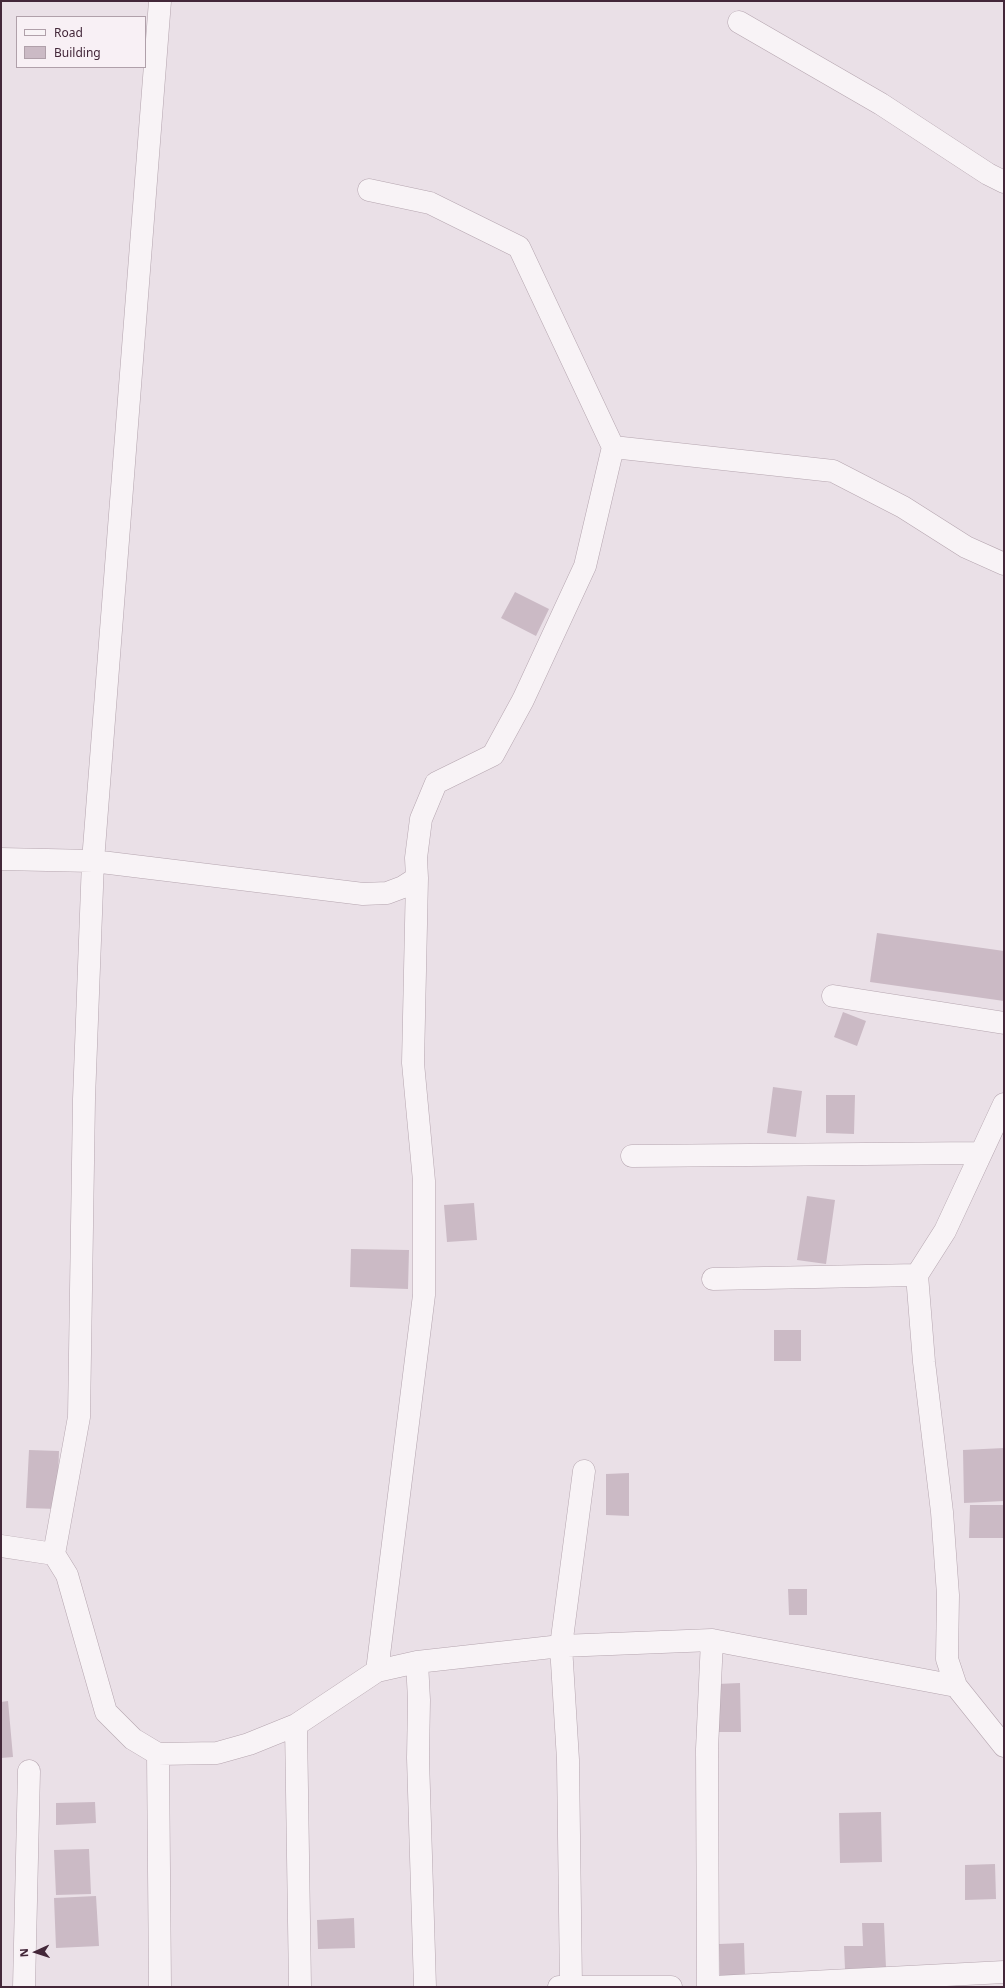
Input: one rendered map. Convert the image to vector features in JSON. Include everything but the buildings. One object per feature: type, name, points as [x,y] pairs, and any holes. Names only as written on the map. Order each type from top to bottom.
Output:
[{"type":"street","points":[[160,1],[93,862],[84,1099],[79,1417],[54,1554],[67,1575],[106,1712],[133,1739],[158,1754],[217,1753],[249,1744],[296,1725],[377,1671],[417,1662],[561,1646],[712,1640],[956,1686]]},
{"type":"street","points":[[739,22],[881,104],[988,174],[1004,182]]},
{"type":"street","points":[[369,190],[430,203],[519,247],[613,447],[585,566],[523,700],[493,755],[436,784],[421,820],[416,858],[417,878],[413,1063],[424,1181],[424,1295],[377,1671]]},
{"type":"street","points":[[613,447],[833,471],[903,507],[966,547],[1004,564]]},
{"type":"street","points":[[1,859],[93,862],[363,894],[387,893],[403,887],[417,878]]},
{"type":"street","points":[[833,996],[1004,1023]]},
{"type":"street","points":[[1004,1104],[945,1231],[917,1275],[924,1362],[942,1512],[948,1595],[947,1659],[956,1686],[1004,1746]]},
{"type":"street","points":[[632,1156],[980,1153]]},
{"type":"street","points":[[713,1280],[917,1275]]},
{"type":"street","points":[[584,1471],[561,1646],[568,1760],[565,1987],[671,1987]]},
{"type":"street","points":[[1,1546],[54,1554]]},
{"type":"street","points":[[708,1987],[706,1749],[712,1640]]},
{"type":"street","points":[[417,1662],[419,1700],[418,1758],[425,1987]]},
{"type":"street","points":[[296,1725],[300,1987]]},
{"type":"street","points":[[158,1754],[160,1987]]},
{"type":"street","points":[[24,1987],[28,1771]]},
{"type":"street","points":[[715,1987],[1004,1972]]}]
